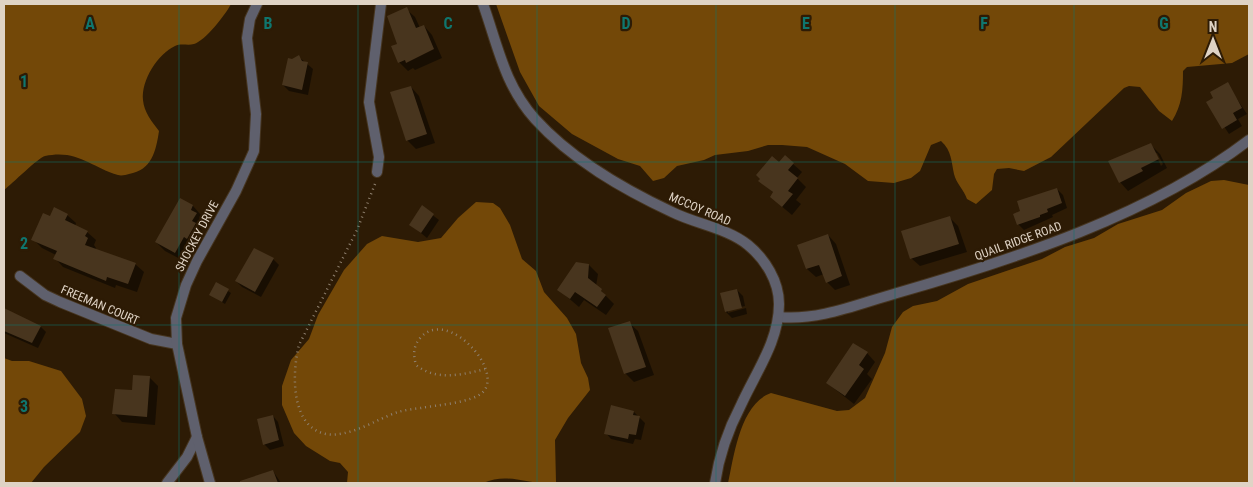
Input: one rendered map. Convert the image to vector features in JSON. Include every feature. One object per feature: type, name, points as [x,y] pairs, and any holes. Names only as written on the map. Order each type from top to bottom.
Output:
[{"type":"street","name":"SHOCKEY DRIVE","points":[[210,483],[197,437],[177,344],[176,318],[186,285],[236,192],[254,151],[256,114],[247,38],[250,19],[257,4]]},
{"type":"street","points":[[377,172],[379,157],[369,102],[381,4]]},
{"type":"street","name":"MCCOY ROAD","points":[[482,4],[508,79],[516,94],[536,120],[581,159],[608,177],[673,213],[725,233],[746,244],[760,256],[768,268],[779,300],[779,317],[770,347],[730,428],[714,483]]},
{"type":"street","name":"QUAIL RIDGE ROAD","points":[[779,317],[804,318],[837,311],[949,278],[1062,239],[1186,182],[1249,140]]},
{"type":"street","name":"FREEMAN COURT","points":[[20,276],[45,295],[60,302],[151,339],[177,344]]},
{"type":"street","points":[[167,483],[187,457],[197,437]]},
{"type":"path","points":[[377,172],[371,197],[357,230],[299,345],[294,379],[298,404],[306,421],[316,430],[336,435],[401,412],[470,399],[482,393],[488,385],[485,369],[475,350],[457,335],[441,328],[426,332],[416,343],[414,355],[416,365],[426,373],[444,375],[485,369]]},
{"type":"shaded area","points":[[4,4],[231,4],[225,14],[204,38],[194,44],[175,46],[163,55],[152,68],[145,84],[143,100],[147,113],[159,131],[152,158],[148,164],[137,172],[119,175],[75,157],[56,154],[45,156],[37,161],[4,190]]},
{"type":"shaded area","points":[[496,4],[1249,4],[1249,54],[1232,63],[1187,67],[1183,71],[1180,103],[1172,121],[1159,111],[1140,87],[1129,86],[1124,88],[1051,157],[1024,171],[1009,168],[997,169],[994,174],[992,190],[976,204],[967,199],[956,180],[949,152],[941,141],[931,145],[920,171],[911,178],[894,183],[868,181],[845,164],[807,147],[782,145],[768,145],[748,151],[715,155],[704,160],[677,166],[664,178],[653,181],[640,166],[618,159],[572,134],[539,106],[520,72]]},
{"type":"shaded area","points":[[1224,180],[1249,185],[1249,483],[728,483],[740,432],[745,419],[760,399],[771,393],[837,411],[849,410],[865,398],[885,353],[892,327],[903,312],[913,306],[937,301],[968,284],[1042,259],[1065,247],[1094,238],[1118,224],[1162,210],[1186,193],[1211,181]]},
{"type":"shaded area","points":[[476,202],[493,203],[500,208],[510,225],[522,259],[536,271],[544,292],[567,318],[576,334],[581,363],[588,378],[590,390],[568,418],[555,440],[556,482],[537,483],[502,478],[483,483],[347,483],[348,472],[340,463],[330,461],[306,446],[294,433],[282,405],[282,386],[291,360],[309,339],[318,315],[344,270],[367,244],[382,236],[418,242],[441,238],[458,218]]},
{"type":"shaded area","points":[[4,358],[12,361],[29,361],[61,371],[82,399],[86,416],[80,432],[44,467],[31,483],[4,483]]},
{"type":"building","points":[[407,7],[416,28],[424,25],[434,49],[406,63],[405,60],[398,63],[391,46],[397,44],[387,16]]},
{"type":"building","points":[[299,55],[302,61],[308,62],[302,90],[282,85],[288,58],[292,59]]},
{"type":"building","points":[[1228,82],[1242,108],[1233,113],[1237,120],[1222,129],[1206,102],[1213,98],[1210,92]]},
{"type":"building","points":[[411,86],[427,134],[406,141],[390,92]]},
{"type":"building","points":[[1151,143],[1159,159],[1141,168],[1143,171],[1119,183],[1108,161]]},
{"type":"building","points":[[785,155],[794,163],[788,170],[798,178],[788,191],[793,194],[782,207],[770,197],[773,192],[758,181],[760,179],[756,175],[772,156],[779,162]]},
{"type":"building","points":[[1057,188],[1062,203],[1047,209],[1048,212],[1040,215],[1040,217],[1017,225],[1013,214],[1020,211],[1017,201]]},
{"type":"building","points":[[180,198],[193,205],[191,210],[197,213],[192,221],[196,223],[187,239],[184,237],[175,253],[155,242]]},
{"type":"building","points":[[422,205],[434,214],[421,233],[409,225]]},
{"type":"building","points":[[54,207],[68,214],[65,220],[88,231],[85,236],[88,238],[85,245],[136,263],[128,284],[107,277],[106,281],[53,259],[57,251],[31,240],[43,213],[50,216]]},
{"type":"building","points":[[950,216],[959,244],[910,259],[901,231]]},
{"type":"building","points":[[828,234],[842,276],[826,283],[819,265],[806,269],[797,245]]},
{"type":"building","points":[[254,248],[274,258],[255,292],[235,281]]},
{"type":"building","points":[[576,262],[589,264],[588,278],[602,289],[601,291],[606,295],[597,307],[575,292],[570,299],[557,290]]},
{"type":"building","points":[[216,282],[229,289],[222,302],[209,295]]},
{"type":"building","points":[[737,289],[742,308],[725,312],[720,293]]},
{"type":"building","points":[[4,308],[41,326],[32,343],[4,331]]},
{"type":"building","points":[[630,321],[646,367],[624,374],[608,328]]},
{"type":"building","points":[[853,343],[868,352],[859,365],[864,369],[845,396],[826,383]]},
{"type":"building","points":[[133,375],[150,376],[147,417],[112,414],[115,389],[132,390]]},
{"type":"building","points":[[611,405],[634,411],[633,415],[640,416],[636,435],[629,434],[628,439],[604,434]]},
{"type":"building","points":[[273,415],[279,440],[263,445],[257,419]]},
{"type":"building","points":[[273,470],[278,483],[240,483],[240,481]]}]
